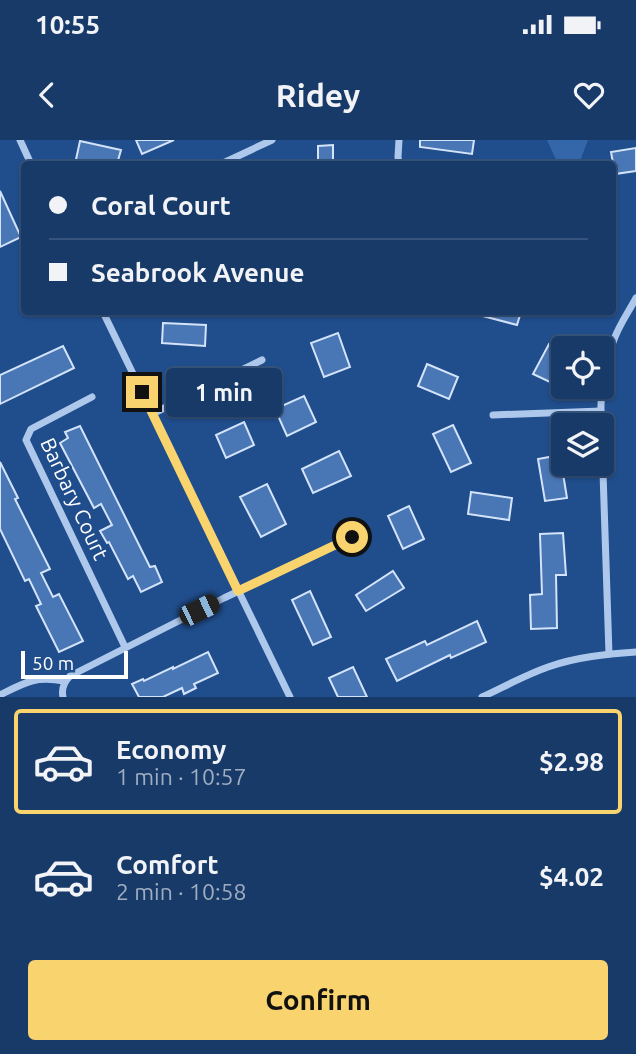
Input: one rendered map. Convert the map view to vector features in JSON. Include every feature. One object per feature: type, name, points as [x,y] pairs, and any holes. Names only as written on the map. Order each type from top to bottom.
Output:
[{"type":"street","points":[[20,140],[30,161]]},
{"type":"street","points":[[227,161],[272,140]]},
{"type":"street","points":[[399,140],[399,161]]},
{"type":"street","points":[[493,415],[601,411],[603,381],[609,354],[636,298]]},
{"type":"street","points":[[104,315],[290,697]]},
{"type":"street","points":[[152,414],[262,360]]},
{"type":"street","name":"Barbary Court","points":[[92,397],[31,429],[26,440],[125,647]]},
{"type":"street","points":[[603,476],[609,653]]},
{"type":"street","points":[[63,697],[64,681],[70,676],[352,537]]},
{"type":"street","points":[[482,697],[550,666],[609,653],[636,652]]},
{"type":"street","points":[[0,695],[29,681],[48,678],[64,681]]},
{"type":"shaded area","points":[[547,140],[588,140],[580,161],[557,161]]},
{"type":"building","points":[[136,140],[174,140],[142,154]]},
{"type":"building","points":[[420,140],[474,140],[472,154],[420,147]]},
{"type":"building","points":[[80,141],[121,150],[118,161],[76,161]]},
{"type":"building","points":[[333,145],[333,161],[318,161],[318,146]]},
{"type":"building","points":[[636,148],[636,171],[616,174],[616,161],[613,161],[611,152]]},
{"type":"building","points":[[0,191],[21,237],[0,247]]},
{"type":"building","points":[[479,315],[520,315],[517,325]]},
{"type":"building","points":[[163,323],[206,325],[205,346],[162,343]]},
{"type":"building","points":[[338,333],[350,367],[324,377],[311,343]]},
{"type":"building","points":[[549,344],[551,345],[551,383],[533,374]]},
{"type":"building","points":[[63,346],[74,368],[0,404],[0,375]]},
{"type":"building","points":[[427,364],[458,377],[449,399],[418,386]]},
{"type":"building","points":[[304,396],[316,422],[287,436],[275,409]]},
{"type":"building","points":[[244,422],[254,445],[226,458],[216,435]]},
{"type":"building","points":[[453,425],[471,463],[451,472],[433,434]]},
{"type":"building","points":[[80,426],[150,567],[155,566],[162,582],[141,592],[133,576],[128,579],[109,542],[107,543],[100,531],[112,525],[101,504],[94,508],[60,443],[68,438],[65,432]]},
{"type":"building","points":[[339,451],[351,476],[313,493],[302,469]]},
{"type":"building","points":[[551,457],[551,476],[563,476],[567,498],[545,501],[538,459]]},
{"type":"building","points":[[0,462],[50,569],[41,573],[53,597],[59,594],[83,641],[59,652],[36,606],[41,604],[29,579],[25,581],[0,529]]},
{"type":"building","points":[[267,484],[286,524],[261,537],[240,497]]},
{"type":"building","points":[[471,492],[512,498],[509,520],[468,514]]},
{"type":"building","points":[[409,506],[424,539],[403,549],[388,516]]},
{"type":"building","points":[[563,533],[566,575],[556,575],[557,628],[531,629],[530,595],[542,594],[540,534]]},
{"type":"building","points":[[393,571],[404,588],[366,611],[356,595]]},
{"type":"building","points":[[310,591],[331,637],[313,645],[292,600]]},
{"type":"building","points":[[477,621],[486,642],[451,658],[450,655],[397,681],[386,659],[425,641],[427,645]]},
{"type":"building","points":[[208,652],[218,673],[194,684],[196,688],[184,694],[182,688],[163,697],[139,697],[132,684],[173,669]]},
{"type":"building","points":[[353,667],[367,697],[338,697],[329,678]]},
{"type":"route","points":[[142,392],[238,591],[352,537]]}]
